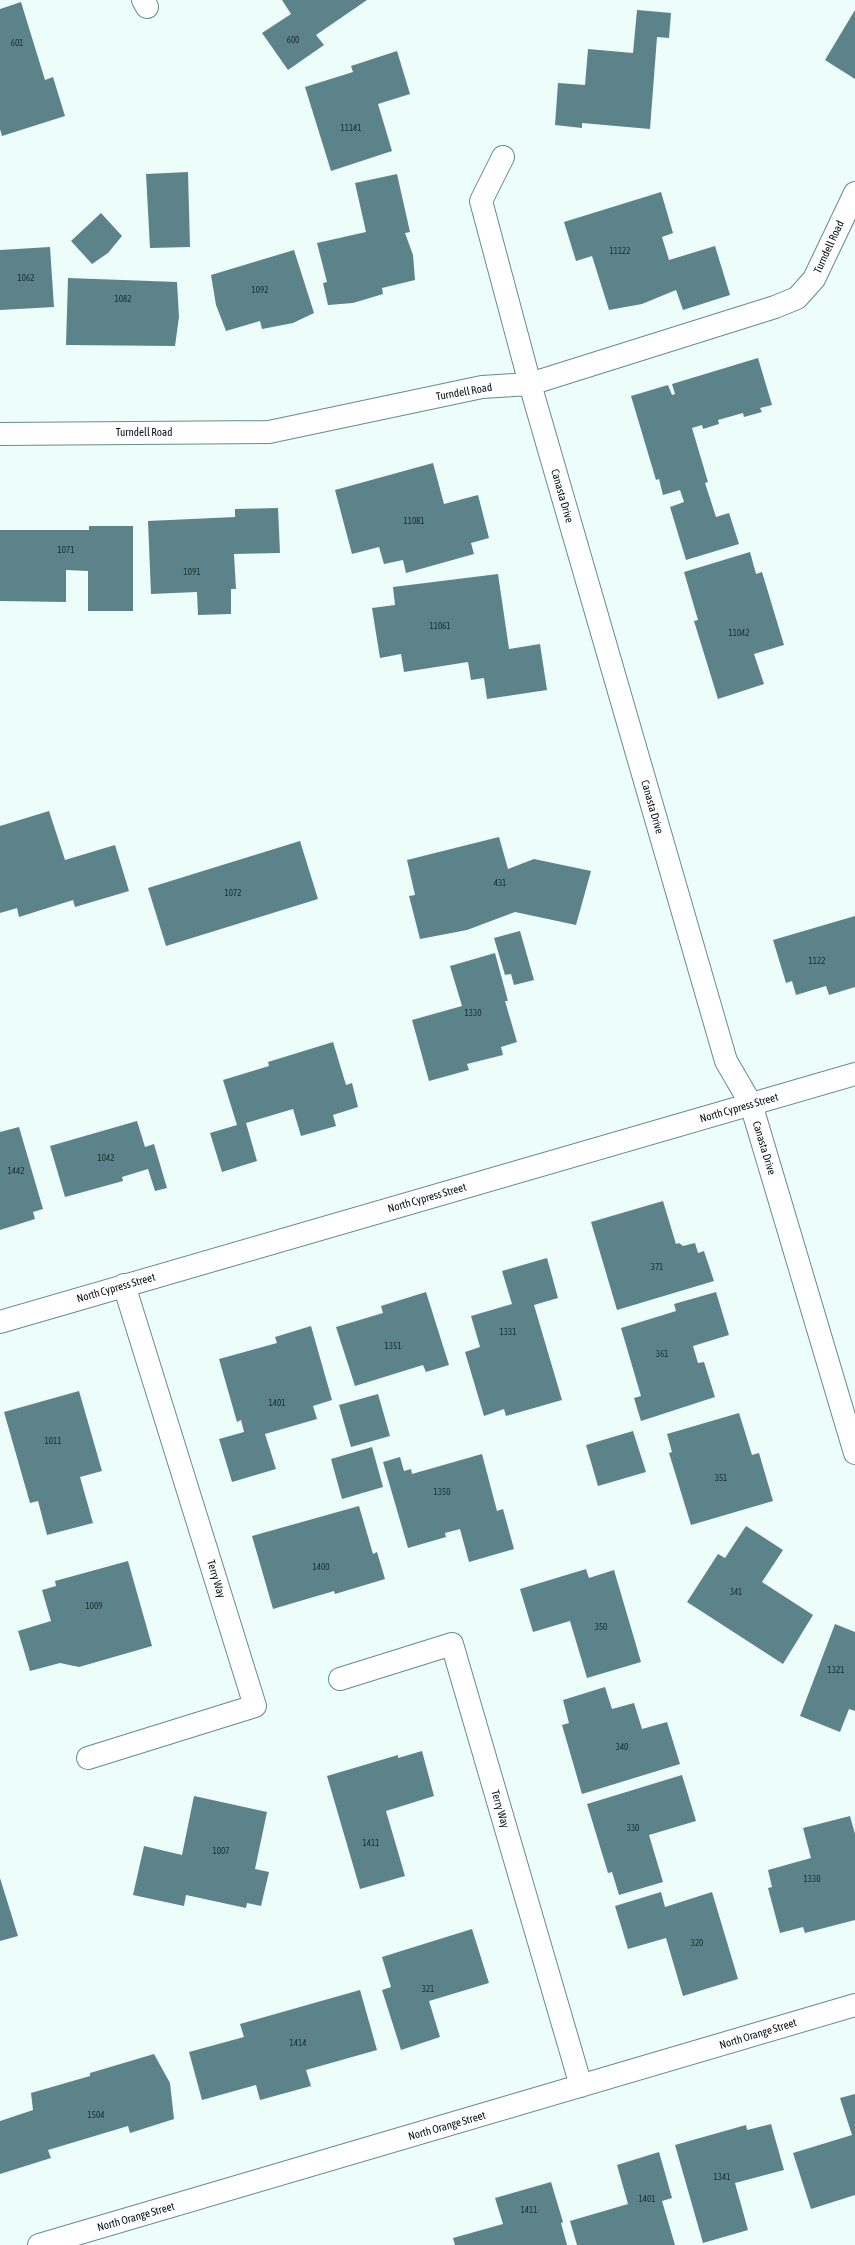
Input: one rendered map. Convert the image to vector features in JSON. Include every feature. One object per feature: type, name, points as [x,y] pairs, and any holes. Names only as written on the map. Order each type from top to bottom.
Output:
[{"type":"street","name":"Canasta Drive","points":[[503,157],[481,201],[530,384],[726,1060],[751,1104],[855,1453]]},
{"type":"street","name":"Turndell Road","points":[[0,434],[269,432],[482,387],[530,384],[775,308],[797,298],[814,279],[855,193]]},
{"type":"street","name":"North Cypress Street","points":[[0,1322],[855,1074]]},
{"type":"street","name":"Terry Way","points":[[88,1758],[255,1706],[124,1285]]},
{"type":"street","name":"Terry Way","points":[[340,1679],[452,1644],[581,2086]]},
{"type":"street","name":"North Orange Street","points":[[39,2245],[855,2005]]},
{"type":"building","points":[[282,0],[367,0],[316,35],[324,45],[288,70],[262,33],[291,14]]},
{"type":"building","points":[[21,2],[45,80],[53,77],[65,116],[2,136],[0,129],[0,9]]},
{"type":"building","points":[[637,10],[671,13],[669,38],[657,37],[650,129],[582,123],[582,128],[555,125],[558,83],[585,85],[588,49],[633,53]]},
{"type":"building","points":[[855,10],[855,79],[825,60]]},
{"type":"building","points":[[397,51],[410,94],[378,104],[392,151],[331,171],[305,87],[353,72],[351,66]]},
{"type":"building","points":[[188,172],[190,247],[150,248],[146,174]]},
{"type":"building","points":[[397,174],[410,232],[405,233],[413,255],[415,280],[382,288],[383,294],[353,303],[328,305],[323,283],[327,282],[317,243],[366,232],[355,183]]},
{"type":"building","points":[[661,192],[673,233],[662,237],[669,260],[715,246],[730,295],[683,310],[676,290],[642,304],[609,310],[592,256],[576,261],[564,222]]},
{"type":"building","points":[[101,213],[122,236],[108,253],[92,264],[71,241]]},
{"type":"building","points":[[50,247],[54,307],[0,310],[0,250]]},
{"type":"building","points":[[294,250],[314,313],[293,323],[262,329],[260,321],[226,331],[216,305],[211,275]]},
{"type":"building","points":[[68,278],[177,282],[179,317],[175,346],[66,345]]},
{"type":"building","points":[[758,358],[772,405],[760,408],[762,412],[744,417],[743,413],[718,420],[719,424],[703,429],[702,425],[692,428],[708,482],[705,483],[716,517],[729,513],[739,544],[686,560],[670,507],[684,502],[680,490],[663,495],[659,479],[656,480],[631,396],[668,385],[672,395],[675,394],[672,384]]},
{"type":"building","points":[[433,463],[444,504],[478,495],[489,538],[471,543],[474,554],[406,573],[403,560],[384,564],[379,547],[352,554],[335,490]]},
{"type":"building","points":[[278,508],[280,553],[234,554],[236,589],[231,589],[231,614],[198,615],[197,592],[151,594],[148,521],[235,517],[235,509]]},
{"type":"building","points":[[89,526],[133,526],[133,611],[88,611],[88,571],[66,570],[66,602],[0,601],[0,530],[89,530]]},
{"type":"building","points":[[750,552],[756,574],[762,572],[784,645],[754,654],[764,684],[718,699],[694,621],[698,620],[684,572]]},
{"type":"building","points":[[498,574],[509,649],[540,644],[547,690],[487,699],[484,678],[471,680],[468,662],[404,672],[401,654],[380,658],[372,608],[395,605],[393,587]]},
{"type":"building","points":[[49,811],[65,860],[115,845],[129,891],[75,907],[73,900],[19,917],[17,908],[0,913],[0,826]]},
{"type":"building","points":[[499,837],[508,869],[534,859],[591,871],[576,925],[515,912],[467,930],[420,939],[409,896],[415,895],[407,860]]},
{"type":"building","points":[[300,841],[318,899],[166,946],[148,888]]},
{"type":"building","points":[[855,916],[855,987],[829,995],[826,986],[796,995],[792,981],[786,983],[773,940]]},
{"type":"building","points":[[520,931],[534,980],[514,985],[511,974],[505,975],[494,938]]},
{"type":"building","points":[[495,953],[508,1001],[505,1001],[517,1042],[501,1047],[503,1055],[467,1064],[469,1070],[429,1081],[412,1020],[462,1006],[450,966]]},
{"type":"building","points":[[333,1042],[346,1085],[352,1083],[358,1107],[333,1115],[336,1126],[301,1136],[293,1109],[246,1123],[257,1161],[222,1172],[210,1133],[237,1125],[223,1080],[269,1066],[268,1062]]},
{"type":"building","points":[[137,1121],[145,1147],[154,1144],[167,1188],[155,1191],[148,1169],[122,1177],[123,1181],[65,1197],[50,1146]]},
{"type":"building","points":[[19,1127],[43,1209],[33,1212],[35,1219],[0,1230],[0,1132]]},
{"type":"building","points":[[663,1201],[676,1244],[679,1243],[683,1246],[695,1243],[698,1253],[704,1251],[714,1281],[617,1310],[591,1222]]},
{"type":"building","points":[[547,1258],[558,1298],[534,1305],[562,1400],[506,1416],[504,1409],[484,1416],[465,1352],[480,1347],[471,1316],[512,1304],[502,1271]]},
{"type":"building","points":[[426,1292],[449,1365],[426,1372],[423,1365],[355,1386],[336,1327],[383,1313],[381,1306]]},
{"type":"building","points":[[716,1292],[729,1335],[693,1346],[698,1363],[704,1362],[715,1397],[641,1421],[634,1398],[641,1396],[621,1328],[676,1311],[674,1304]]},
{"type":"building","points":[[311,1326],[332,1400],[313,1406],[317,1419],[265,1434],[276,1469],[232,1482],[219,1439],[244,1432],[241,1420],[237,1422],[219,1359],[277,1343],[275,1337]]},
{"type":"building","points":[[79,1391],[102,1471],[80,1477],[93,1523],[47,1535],[38,1501],[30,1503],[4,1412]]},
{"type":"building","points":[[378,1394],[390,1436],[351,1447],[339,1405]]},
{"type":"building","points":[[739,1413],[752,1455],[759,1453],[773,1501],[691,1525],[669,1453],[672,1452],[667,1434]]},
{"type":"building","points":[[633,1431],[646,1472],[598,1486],[586,1445]]},
{"type":"building","points":[[372,1447],[383,1487],[342,1499],[331,1459]]},
{"type":"building","points":[[482,1454],[497,1511],[503,1509],[514,1549],[469,1562],[460,1529],[445,1533],[446,1537],[408,1548],[383,1462],[400,1457],[404,1471],[411,1469],[412,1474]]},
{"type":"building","points":[[359,1506],[373,1554],[377,1552],[385,1579],[335,1594],[334,1591],[273,1609],[252,1536]]},
{"type":"building","points":[[746,1526],[783,1550],[762,1582],[813,1615],[783,1664],[687,1602],[718,1554],[725,1558]]},
{"type":"building","points":[[128,1561],[152,1646],[79,1667],[60,1663],[30,1671],[18,1631],[51,1621],[42,1590],[56,1586],[55,1581]]},
{"type":"building","points":[[586,1569],[589,1578],[614,1570],[641,1662],[587,1678],[570,1621],[533,1632],[520,1589]]},
{"type":"building","points":[[835,1624],[855,1632],[855,1711],[849,1709],[840,1732],[800,1716]]},
{"type":"building","points":[[605,1687],[612,1709],[634,1703],[642,1729],[667,1722],[680,1764],[582,1794],[562,1725],[569,1723],[563,1700]]},
{"type":"building","points":[[422,1751],[434,1796],[386,1811],[405,1876],[360,1889],[327,1776],[398,1755],[398,1758]]},
{"type":"building","points":[[682,1775],[696,1821],[649,1835],[663,1882],[619,1895],[612,1872],[608,1873],[587,1804]]},
{"type":"building","points":[[194,1796],[267,1812],[255,1869],[269,1872],[261,1906],[247,1903],[246,1908],[186,1895],[184,1906],[133,1895],[144,1846],[182,1855]]},
{"type":"building","points":[[850,1816],[855,1834],[855,1920],[805,1933],[803,1927],[780,1933],[768,1888],[772,1887],[768,1870],[811,1858],[803,1828]]},
{"type":"building","points":[[0,1878],[18,1936],[0,1941]]},
{"type":"building","points":[[661,1892],[665,1907],[712,1892],[738,1979],[683,1996],[666,1938],[628,1949],[615,1906]]},
{"type":"building","points":[[472,1929],[489,1983],[429,2001],[440,2037],[401,2050],[382,1990],[391,1987],[382,1957]]},
{"type":"building","points":[[360,1990],[377,2050],[306,2070],[311,2086],[260,2100],[256,2085],[202,2100],[189,2052],[244,2037],[240,2024]]},
{"type":"building","points":[[154,2054],[170,2083],[174,2119],[130,2133],[128,2126],[48,2150],[51,2158],[0,2174],[0,2121],[33,2110],[31,2093],[90,2076],[90,2073]]},
{"type":"building","points":[[855,2094],[855,2195],[811,2209],[793,2153],[852,2135],[840,2098]]},
{"type":"building","points":[[771,2124],[784,2170],[735,2183],[748,2230],[703,2243],[675,2145],[746,2125],[747,2130]]},
{"type":"building","points":[[659,2152],[672,2198],[662,2201],[675,2245],[577,2245],[570,2221],[628,2204],[617,2165]]},
{"type":"building","points":[[551,2182],[563,2222],[561,2223],[567,2245],[455,2245],[453,2238],[503,2224],[495,2198]]}]
